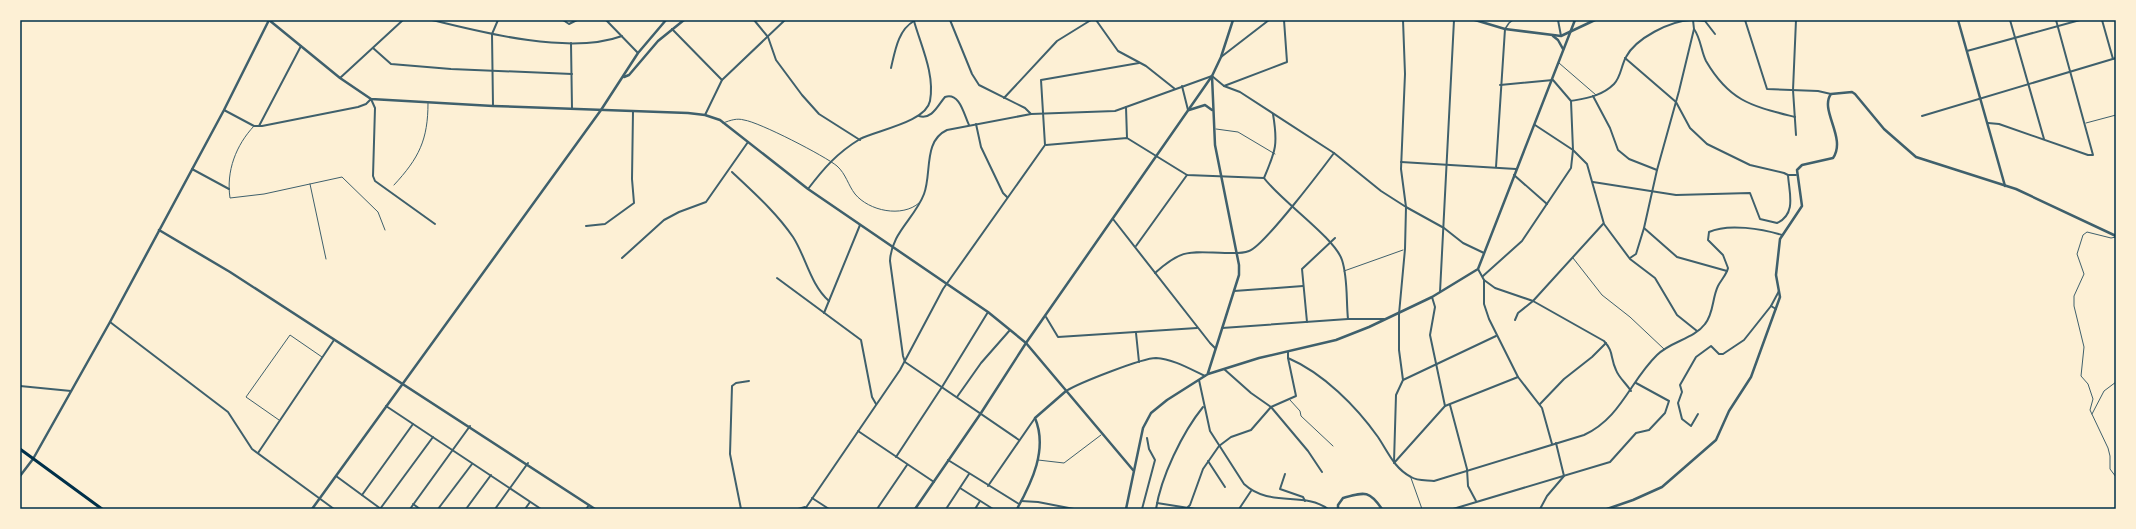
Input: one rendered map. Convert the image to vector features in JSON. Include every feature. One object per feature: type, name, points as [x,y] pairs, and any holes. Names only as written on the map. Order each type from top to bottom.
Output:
[{"type":"main road","points":[[20,449],[102,509]]},
{"type":"street","points":[[20,476],[34,459],[110,322],[224,110],[269,20],[340,78],[371,99],[428,103],[705,115],[723,123],[808,189],[988,312],[1026,343],[1066,390],[1101,435],[1133,470]]},
{"type":"street","points":[[340,78],[403,20]]},
{"type":"street","points":[[432,20],[492,34],[570,42],[608,40],[622,36]]},
{"type":"street","points":[[493,106],[492,34],[498,20]]},
{"type":"street","points":[[563,20],[569,24],[577,20]]},
{"type":"street","points":[[606,20],[638,53]]},
{"type":"street","points":[[312,509],[401,384],[602,110],[638,53],[666,20]]},
{"type":"street","points":[[624,76],[629,75],[658,41],[684,20]]},
{"type":"street","points":[[754,20],[768,37],[776,60],[802,95],[819,114],[860,140]]},
{"type":"street","points":[[705,115],[722,80],[786,20]]},
{"type":"street","points":[[891,68],[902,33],[908,24],[915,20],[931,79],[930,101],[919,116]]},
{"type":"street","points":[[950,20],[976,82],[982,88],[1026,108],[1031,114]]},
{"type":"street","points":[[1004,98],[1057,41],[1091,20]]},
{"type":"street","points":[[1096,20],[1116,49],[1146,66],[1175,89]]},
{"type":"street","points":[[915,509],[981,413],[1026,343],[1046,317],[1155,156],[1212,76],[1221,57],[1233,20]]},
{"type":"street","points":[[1221,57],[1269,20]]},
{"type":"street","points":[[1224,86],[1287,62],[1284,20]]},
{"type":"street","points":[[1394,463],[1396,395],[1403,380],[1399,350],[1399,314],[1405,249],[1406,207],[1401,162],[1405,74],[1403,20]]},
{"type":"street","points":[[1440,292],[1454,20]]},
{"type":"street","points":[[1475,20],[1505,29],[1561,36],[1595,20]]},
{"type":"street","points":[[1496,167],[1500,85],[1505,29],[1508,23],[1513,20]]},
{"type":"street","points":[[1558,20],[1561,36]]},
{"type":"street","points":[[1126,509],[1141,434],[1151,413],[1199,379],[1224,368],[1336,340],[1399,314],[1432,297],[1478,269],[1516,168],[1553,80],[1575,20]]},
{"type":"street","points":[[1693,20],[1694,29],[1707,62],[1733,94],[1755,107],[1795,117]]},
{"type":"street","points":[[1571,101],[1595,96],[1607,90],[1618,79],[1625,58],[1634,46],[1646,36],[1693,20],[1704,21],[1715,34]]},
{"type":"street","points":[[1745,20],[1768,89],[1826,92],[1831,94],[1852,92],[1884,129],[1916,157],[2016,189],[2067,212],[2116,237]]},
{"type":"street","points":[[1796,20],[1793,90],[1796,135]]},
{"type":"street","points":[[1958,20],[2005,186]]},
{"type":"street","points":[[2010,20],[2044,140]]},
{"type":"street","points":[[1988,123],[1999,124],[2091,156],[2094,154],[2056,20]]},
{"type":"street","points":[[1967,51],[2080,20]]},
{"type":"street","points":[[1922,116],[2114,59],[2102,20]]},
{"type":"street","points":[[672,29],[722,80]]},
{"type":"street","points":[[1630,259],[1636,254],[1644,228],[1657,170],[1694,29]]},
{"type":"street","points":[[1550,35],[1558,40],[1563,50]]},
{"type":"street","points":[[570,42],[572,109]]},
{"type":"street","points":[[259,126],[301,46]]},
{"type":"street","points":[[373,48],[391,64],[492,71],[572,74]]},
{"type":"street","points":[[1625,58],[1676,102],[1690,128],[1707,144],[1750,165],[1788,175],[1796,175]]},
{"type":"street","points":[[805,509],[905,362],[946,284],[1045,145],[1041,80],[1139,63]]},
{"type":"street","points":[[1212,76],[1224,86],[1240,92],[1334,153],[1381,191],[1444,228],[1463,243],[1484,253]]},
{"type":"street","points":[[1019,440],[905,362],[897,319],[890,261],[892,246],[897,235],[920,202],[925,190],[930,152],[936,138],[947,130],[1031,114],[1100,113],[1126,107],[1212,76]]},
{"type":"street","points":[[1208,374],[1239,271],[1238,253],[1220,177],[1212,110],[1214,91],[1212,76]]},
{"type":"street","points":[[1500,85],[1553,80]]},
{"type":"street","points":[[1483,276],[1522,241],[1548,204],[1557,186],[1571,168],[1571,101],[1553,80]]},
{"type":"street","points":[[1182,86],[1188,110]]},
{"type":"street","points":[[1606,509],[1633,500],[1662,487],[1711,445],[1729,412],[1752,377],[1780,297],[1776,275],[1777,254],[1782,235],[1802,206],[1796,175],[1798,168],[1802,165],[1830,159],[1838,148],[1828,102],[1831,94]]},
{"type":"street","points":[[1595,96],[1610,128],[1618,150],[1629,159],[1657,170]]},
{"type":"street","points":[[808,189],[830,161],[860,140],[919,116],[923,117],[932,114],[946,97],[953,97],[958,100],[969,125]]},
{"type":"street","points":[[224,110],[254,126],[259,126],[358,107],[366,104],[371,99]]},
{"type":"street","points":[[371,99],[375,108],[373,176],[375,181],[435,224]]},
{"type":"street","points":[[1188,110],[1205,105],[1212,110]]},
{"type":"street","points":[[1126,107],[1127,138]]},
{"type":"street","points":[[586,226],[605,224],[634,203],[632,178],[633,111]]},
{"type":"street","points":[[1264,178],[1275,154],[1277,142],[1273,114]]},
{"type":"street","points":[[976,124],[981,147],[1003,193],[1007,197]]},
{"type":"street","points":[[1535,125],[1572,150],[1587,164],[1604,224],[1630,259],[1652,275],[1674,311],[1697,331]]},
{"type":"street","points":[[1045,145],[1127,138],[1187,175],[1264,178],[1291,207],[1330,243],[1340,256],[1344,271],[1348,319]]},
{"type":"street","points":[[622,258],[664,220],[674,214],[706,202],[748,142]]},
{"type":"street","points":[[1155,273],[1170,259],[1185,252],[1238,253],[1253,249],[1291,207],[1334,153]]},
{"type":"street","points":[[1401,162],[1516,168]]},
{"type":"street","points":[[192,169],[229,189]]},
{"type":"street","points":[[732,172],[788,230],[801,251],[816,284],[828,301]]},
{"type":"street","points":[[1514,174],[1548,204]]},
{"type":"street","points":[[1136,246],[1187,175]]},
{"type":"street","points":[[1593,182],[1682,195],[1750,193],[1760,219],[1777,223],[1784,218],[1792,203],[1788,175]]},
{"type":"street","points":[[1113,219],[1136,246],[1155,273],[1215,348]]},
{"type":"street","points":[[1515,320],[1518,314],[1533,301],[1604,224]]},
{"type":"street","points":[[824,313],[860,225]]},
{"type":"street","points":[[1644,228],[1677,257],[1727,271]]},
{"type":"street","points":[[1288,358],[1312,369],[1323,377],[1362,417],[1378,437],[1394,463],[1411,478],[1434,481],[1467,469],[1584,435],[1599,427],[1611,416],[1636,383],[1648,364],[1664,349],[1697,331],[1708,320],[1717,287],[1727,271],[1727,262],[1723,255],[1708,240],[1709,232],[1724,229],[1744,229],[1765,230],[1782,235]]},
{"type":"street","points":[[159,230],[230,272],[401,384],[415,391],[528,463],[595,509]]},
{"type":"street","points":[[1307,322],[1302,269],[1335,238]]},
{"type":"street","points":[[1478,269],[1484,280],[1484,304],[1497,336],[1518,377],[1540,404],[1552,444]]},
{"type":"street","points":[[776,278],[861,340],[872,397],[876,404]]},
{"type":"street","points":[[1484,280],[1495,288],[1533,301],[1606,343],[1612,350],[1615,368],[1630,391]]},
{"type":"street","points":[[1234,291],[1303,286]]},
{"type":"street","points":[[1698,414],[1691,426],[1682,419],[1678,403],[1682,392],[1680,385],[1696,357],[1712,346],[1721,355],[1740,344],[1770,306],[1779,291]]},
{"type":"street","points":[[1432,297],[1435,307],[1430,336],[1437,362],[1445,406]]},
{"type":"street","points":[[1770,306],[1776,308]]},
{"type":"street","points":[[896,457],[942,387],[988,312]]},
{"type":"street","points":[[1046,317],[1058,337],[1198,328]]},
{"type":"street","points":[[1221,328],[1348,319],[1386,320]]},
{"type":"street","points":[[110,322],[228,412],[252,449],[334,509]]},
{"type":"street","points":[[957,397],[981,363],[1010,330]]},
{"type":"street","points":[[1136,333],[1139,362]]},
{"type":"street","points":[[1403,380],[1437,362],[1497,336]]},
{"type":"street","points":[[258,454],[334,340]]},
{"type":"street","points":[[1540,404],[1564,379],[1592,357],[1606,343]]},
{"type":"street","points":[[1187,508],[1208,461],[1219,446],[1231,437],[1251,430],[1271,407],[1290,400],[1296,396],[1296,389],[1288,358],[1288,352]]},
{"type":"street","points":[[988,486],[1035,418],[1066,390],[1153,358],[1163,360],[1205,376]]},
{"type":"street","points":[[1224,368],[1251,393],[1271,407],[1308,451],[1322,472]]},
{"type":"street","points":[[1394,463],[1445,406],[1518,377]]},
{"type":"street","points":[[1199,379],[1203,406],[1210,431],[1244,484],[1251,491],[1266,497],[1318,503],[1328,509]]},
{"type":"street","points":[[741,509],[730,454],[732,386],[736,383],[749,381]]},
{"type":"street","points":[[1453,509],[1610,462],[1636,433],[1649,430],[1665,413],[1669,401],[1636,383]]},
{"type":"street","points":[[20,386],[71,391]]},
{"type":"street","points":[[1450,404],[1467,469],[1468,486],[1476,501]]},
{"type":"street","points":[[386,406],[541,509]]},
{"type":"street","points":[[1156,509],[1164,478],[1188,430],[1203,406]]},
{"type":"street","points":[[1017,509],[1031,479],[1041,444],[1035,418]]},
{"type":"street","points":[[362,495],[413,424]]},
{"type":"street","points":[[410,509],[470,426]]},
{"type":"street","points":[[858,431],[934,482]]},
{"type":"street","points":[[336,476],[381,509],[433,437]]},
{"type":"street","points":[[1142,509],[1155,460],[1149,449],[1147,438]]},
{"type":"street","points":[[1556,443],[1564,476]]},
{"type":"street","points":[[948,460],[1019,504]]},
{"type":"street","points":[[1208,461],[1225,487]]},
{"type":"street","points":[[438,509],[472,463]]},
{"type":"street","points":[[495,509],[528,463]]},
{"type":"street","points":[[877,509],[907,465]]},
{"type":"street","points":[[946,509],[969,474]]},
{"type":"street","points":[[1285,474],[1280,489],[1303,497],[1305,501]]},
{"type":"street","points":[[466,509],[491,475]]},
{"type":"street","points":[[1540,509],[1547,496],[1564,476]]},
{"type":"street","points":[[960,488],[993,509]]},
{"type":"street","points":[[1239,509],[1251,491]]},
{"type":"street","points":[[1338,509],[1338,505],[1343,498],[1366,493],[1374,497],[1382,509]]},
{"type":"street","points":[[812,498],[829,509]]},
{"type":"street","points":[[975,509],[980,501]]},
{"type":"street","points":[[1021,501],[1038,502],[1074,509]]},
{"type":"street","points":[[525,509],[530,502]]},
{"type":"street","points":[[1157,503],[1195,509]]},
{"type":"street","points":[[413,504],[420,509]]},
{"type":"street","points":[[586,509],[589,505]]},
{"type":"street","points":[[798,509],[807,506]]},
{"type":"lane","points":[[1559,62],[1595,96]]},
{"type":"lane","points":[[394,185],[416,159],[428,122],[428,103]]},
{"type":"lane","points":[[2085,124],[2116,115]]},
{"type":"lane","points":[[723,123],[733,119],[750,121],[830,161],[843,173],[855,194],[872,205],[896,212],[914,207],[920,202]]},
{"type":"lane","points":[[254,126],[243,137],[237,149],[229,189],[230,198],[264,194],[342,176],[378,212],[385,230]]},
{"type":"lane","points":[[1214,129],[1228,129],[1238,132],[1275,154]]},
{"type":"lane","points":[[309,184],[326,259]]},
{"type":"lane","points":[[2116,237],[2085,233],[2077,254],[2084,274],[2074,296],[2074,306],[2084,347],[2081,376],[2091,391],[2093,399],[2090,409],[2091,414],[2108,448],[2110,456],[2110,469],[2116,477]]},
{"type":"lane","points":[[1344,271],[1405,249]]},
{"type":"lane","points":[[1572,258],[1602,295],[1630,317],[1664,349]]},
{"type":"lane","points":[[280,421],[246,398],[290,335],[322,357]]},
{"type":"lane","points":[[2091,414],[2104,391],[2116,382]]},
{"type":"lane","points":[[1290,400],[1300,411],[1301,416],[1333,446]]},
{"type":"lane","points":[[1037,460],[1064,463],[1101,435]]},
{"type":"lane","points":[[1411,478],[1422,509]]}]
